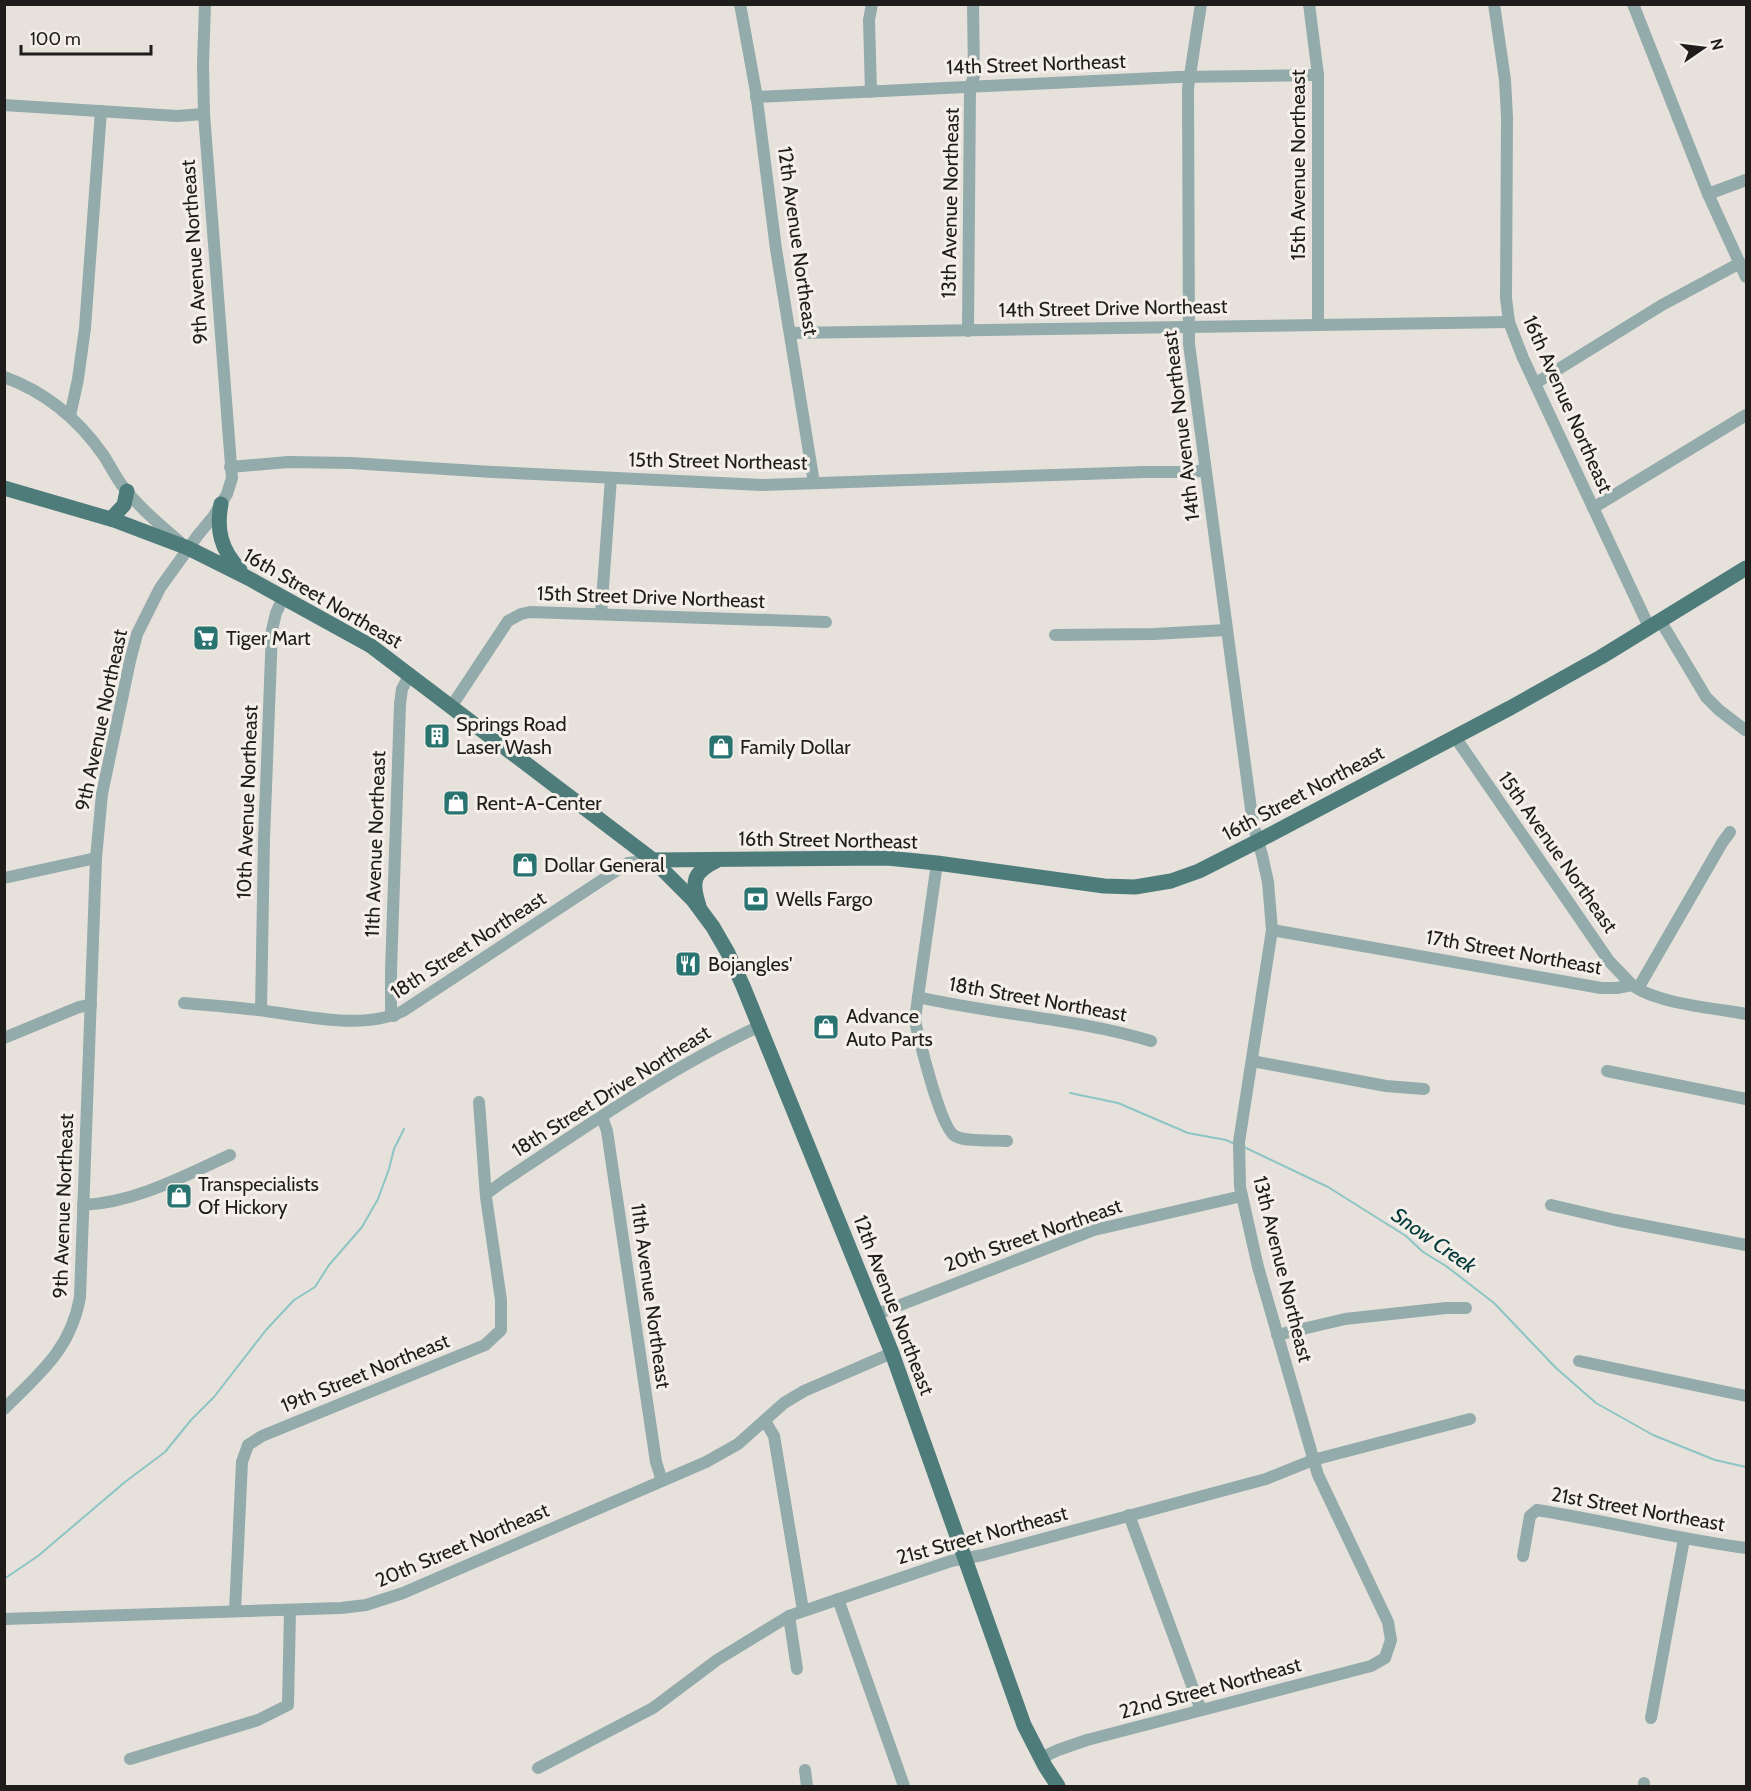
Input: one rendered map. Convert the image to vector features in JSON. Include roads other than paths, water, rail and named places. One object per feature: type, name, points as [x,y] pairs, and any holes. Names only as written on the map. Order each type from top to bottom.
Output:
[{"type":"main road","name":"16th Street Northeast","points":[[4,488],[111,519],[188,548],[359,639],[410,674],[653,860],[851,857],[937,863],[1081,884],[1135,887],[1157,885],[1185,877],[1258,841],[1551,686],[1746,567]]},
{"type":"main road","points":[[111,519],[124,504],[127,491]]},
{"type":"main road","points":[[221,504],[218,520],[219,536],[230,560],[248,578]]},
{"type":"main road","name":"12th Avenue Northeast","points":[[653,860],[700,910],[728,953],[760,1026],[892,1353],[1024,1725],[1058,1786]]},
{"type":"main road","points":[[700,910],[694,887],[696,876],[702,868],[719,860]]},
{"type":"street","name":"9th Avenue Northeast","points":[[4,1409],[61,1348],[74,1325],[82,1285],[96,858],[102,794],[130,661],[137,634],[160,588],[221,504],[230,489],[232,478],[204,114],[205,4]]},
{"type":"street","name":"12th Avenue Northeast","points":[[740,4],[756,98],[776,249],[814,483]]},
{"type":"street","points":[[871,92],[869,20],[872,4]]},
{"type":"street","name":"13th Avenue Northeast","points":[[968,331],[970,87],[974,76],[973,4]]},
{"type":"street","name":"14th Avenue Northeast","points":[[1200,4],[1189,77],[1188,344],[1253,824],[1258,841]]},
{"type":"street","name":"15th Avenue Northeast","points":[[1309,4],[1318,75],[1318,325]]},
{"type":"street","name":"16th Avenue Northeast","points":[[1494,4],[1505,80],[1506,298],[1509,322],[1523,358],[1593,508],[1654,624],[1706,697],[1719,711],[1745,730]]},
{"type":"street","points":[[1633,4],[1708,194],[1746,277]]},
{"type":"street","name":"14th Street Northeast","points":[[756,98],[1189,77],[1318,75]]},
{"type":"street","points":[[4,105],[177,116],[204,114]]},
{"type":"street","points":[[70,417],[85,328],[101,111]]},
{"type":"street","points":[[1708,194],[1746,180]]},
{"type":"street","points":[[1536,383],[1662,305],[1740,263]]},
{"type":"street","name":"14th Street Drive Northeast","points":[[790,333],[1509,322]]},
{"type":"street","points":[[4,377],[34,390],[53,402],[81,427],[127,491],[151,517],[188,548]]},
{"type":"street","points":[[1593,508],[1746,415]]},
{"type":"street","name":"15th Street Northeast","points":[[230,467],[288,462],[342,463],[762,485],[1204,470]]},
{"type":"street","points":[[601,614],[611,478]]},
{"type":"street","name":"10th Avenue Northeast","points":[[261,1010],[264,840],[272,630],[283,598]]},
{"type":"street","name":"15th Street Drive Northeast","points":[[451,707],[498,634],[513,618],[530,612],[826,622]]},
{"type":"street","points":[[1055,635],[1154,634],[1226,630]]},
{"type":"street","name":"11th Avenue Northeast","points":[[394,1016],[391,1010],[391,971],[400,704],[402,689],[410,674]]},
{"type":"street","name":"15th Avenue Northeast","points":[[1455,737],[1610,961],[1632,985]]},
{"type":"street","points":[[1632,985],[1640,985],[1730,832]]},
{"type":"street","name":"13th Avenue Northeast","points":[[1258,841],[1268,882],[1272,930],[1239,1142],[1238,1169],[1242,1196],[1258,1267],[1313,1460],[1388,1622],[1391,1640],[1387,1653]]},
{"type":"street","points":[[4,878],[96,858]]},
{"type":"street","name":"18th Street Northeast","points":[[184,1003],[334,1020],[380,1019],[394,1016],[628,863],[653,860]]},
{"type":"street","points":[[937,863],[915,1020],[917,1030],[947,1126],[958,1138],[1007,1141]]},
{"type":"street","name":"17th Street Northeast","points":[[1272,930],[1601,988],[1632,985]]},
{"type":"street","points":[[1632,985],[1661,998],[1746,1014]]},
{"type":"street","name":"18th Street Northeast","points":[[918,997],[1130,1034],[1150,1041]]},
{"type":"street","points":[[4,1038],[68,1011],[91,1005]]},
{"type":"street","name":"18th Street Drive Northeast","points":[[486,1194],[504,1180],[681,1066],[760,1026]]},
{"type":"street","points":[[1251,1061],[1386,1086],[1424,1089]]},
{"type":"street","points":[[1607,1071],[1746,1099]]},
{"type":"street","points":[[479,1102],[486,1194]]},
{"type":"street","name":"11th Avenue Northeast","points":[[602,1117],[607,1131],[656,1462],[662,1480]]},
{"type":"street","points":[[83,1205],[120,1201],[141,1195],[230,1155]]},
{"type":"street","name":"19th Street Northeast","points":[[235,1611],[242,1462],[247,1448],[262,1437],[484,1345],[499,1334],[502,1325],[501,1300],[486,1194]]},
{"type":"street","name":"20th Street Northeast","points":[[877,1314],[1094,1230],[1242,1196]]},
{"type":"street","points":[[1551,1205],[1615,1220],[1746,1245]]},
{"type":"street","points":[[1277,1335],[1345,1319],[1446,1308],[1466,1308]]},
{"type":"street","name":"20th Street Northeast","points":[[4,1619],[290,1611],[366,1605],[403,1593],[728,1450],[748,1436],[784,1403],[804,1391],[892,1353]]},
{"type":"street","points":[[1579,1361],[1746,1396]]},
{"type":"street","name":"21st Street Northeast","points":[[538,1768],[653,1708],[717,1660],[789,1616],[803,1610],[951,1561],[1266,1479],[1313,1460],[1470,1419]]},
{"type":"street","points":[[765,1420],[774,1436],[803,1610]]},
{"type":"street","name":"21st Street Northeast","points":[[1523,1556],[1530,1516],[1537,1510],[1684,1539],[1746,1548]]},
{"type":"street","points":[[1129,1515],[1201,1710]]},
{"type":"street","points":[[1651,1718],[1684,1539]]},
{"type":"street","points":[[838,1599],[904,1786]]},
{"type":"street","points":[[130,1759],[258,1720],[288,1705],[290,1611]]},
{"type":"street","points":[[789,1616],[797,1669]]},
{"type":"street","name":"22nd Street Northeast","points":[[1041,1758],[1086,1740],[1371,1666],[1385,1658],[1387,1653]]},
{"type":"street","points":[[805,1770],[807,1786]]},
{"type":"waterway","name":"Snow Creek","points":[[1070,1093],[1118,1103],[1188,1133],[1226,1140],[1235,1144]]},
{"type":"waterway","points":[[4,1579],[38,1556],[125,1482],[165,1452],[191,1420],[214,1397],[266,1330],[294,1300],[315,1287],[329,1265],[362,1227],[378,1199],[394,1149],[404,1129]]},
{"type":"waterway","name":"Snow Creek","points":[[1244,1147],[1328,1187],[1406,1236],[1423,1252],[1446,1266],[1494,1303],[1556,1368],[1596,1403],[1653,1435],[1715,1460],[1746,1467]]},
{"type":"place","name":"Tiger Mart","points":[[206,638]]},
{"type":"place","name":"Springs Road Laser Wash","points":[[437,736]]},
{"type":"place","name":"Family Dollar","points":[[721,747]]},
{"type":"place","name":"Rent-A-Center","points":[[456,803]]},
{"type":"place","name":"Dollar General","points":[[525,865]]},
{"type":"place","name":"Wells Fargo","points":[[756,899]]},
{"type":"place","name":"Bojangles'","points":[[688,964]]},
{"type":"place","name":"Advance Auto Parts","points":[[826,1027]]},
{"type":"place","name":"Transpecialists Of Hickory","points":[[179,1196]]}]
